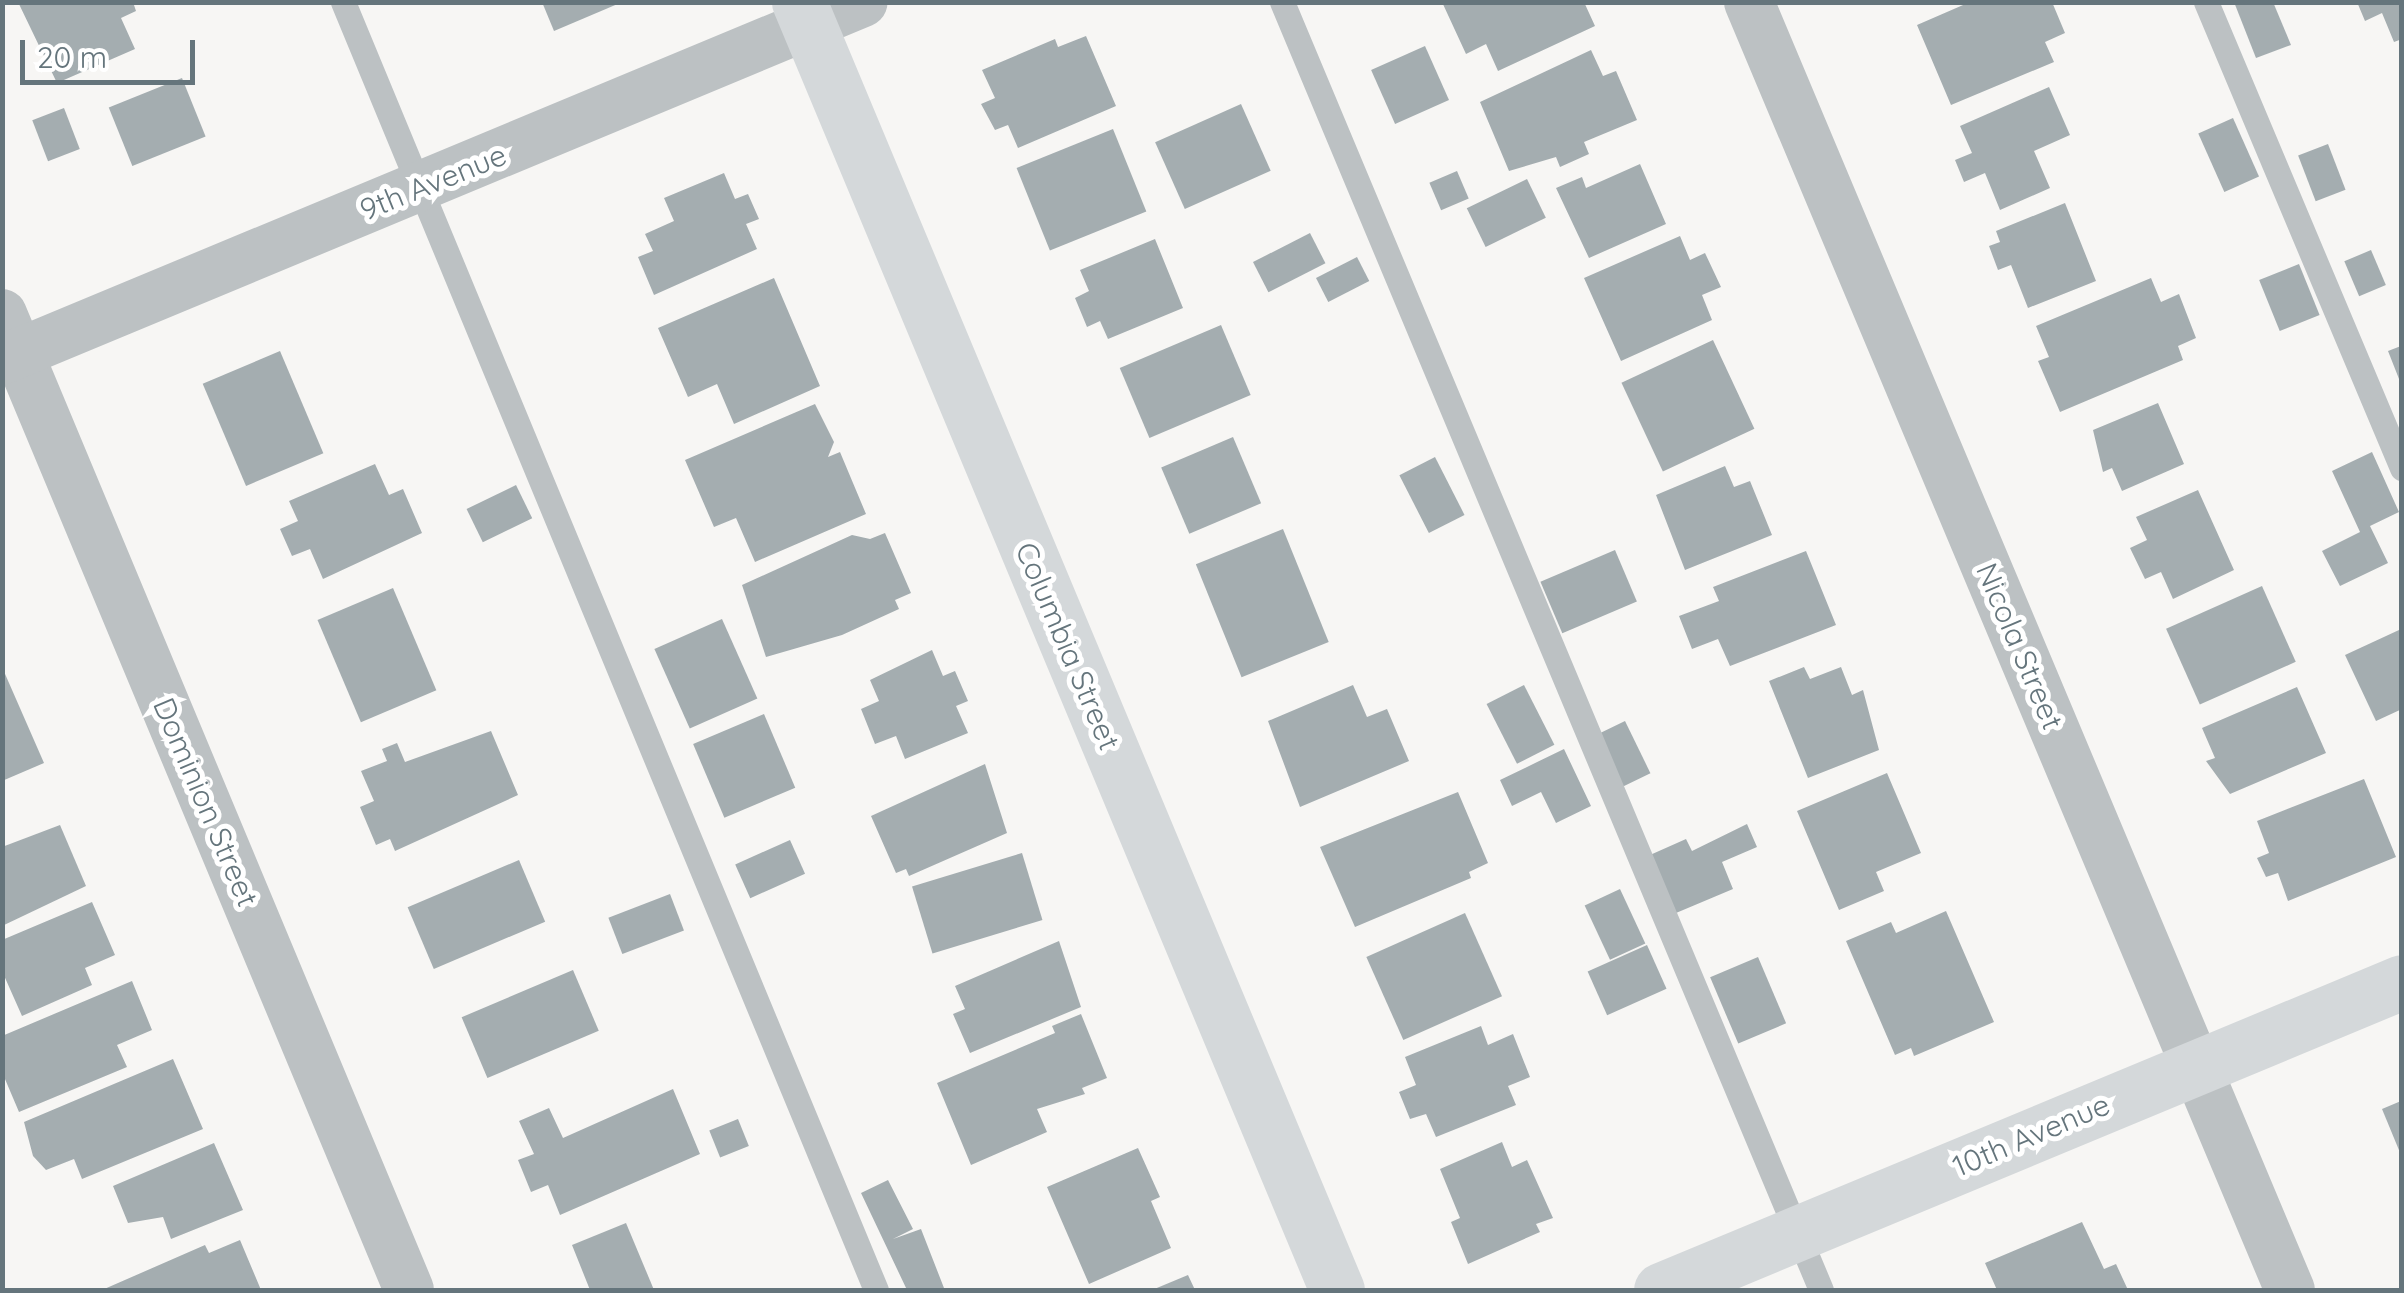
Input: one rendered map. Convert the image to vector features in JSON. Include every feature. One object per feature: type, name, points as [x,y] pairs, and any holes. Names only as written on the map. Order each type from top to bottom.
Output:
[{"type":"main road","name":"Columbia Street","points":[[804,14],[1337,1290]]},
{"type":"main road","name":"10th Avenue","points":[[1661,1290],[2402,982]]},
{"type":"street","name":"9th Avenue","points":[[8,342],[420,188],[804,14],[863,2]]},
{"type":"street","name":"Nicola Street","points":[[1749,2],[2290,1290]]},
{"type":"street","name":"Dominion Street","points":[[8,342],[409,1290]]},
{"type":"lane","points":[[343,2],[876,1290]]},
{"type":"lane","points":[[1282,2],[1820,1290]]},
{"type":"lane","points":[[2206,2],[2402,468]]},
{"type":"building","points":[[18,2],[133,2],[136,11],[121,18],[135,49],[57,83]]},
{"type":"building","points":[[542,2],[620,2],[620,3],[554,31]]},
{"type":"building","points":[[1442,2],[1584,2],[1595,26],[1498,71],[1486,44],[1466,54]]},
{"type":"building","points":[[1970,2],[2052,2],[2065,33],[2045,42],[2054,62],[1951,105],[1917,25]]},
{"type":"building","points":[[2234,2],[2273,2],[2291,45],[2256,58]]},
{"type":"building","points":[[2357,2],[2402,2],[2402,39],[2394,42],[2382,13],[2365,21]]},
{"type":"building","points":[[1086,36],[1116,106],[1018,148],[1008,125],[995,130],[981,104],[995,98],[982,70],[1055,39],[1058,47]]},
{"type":"building","points":[[1425,46],[1449,100],[1395,124],[1371,70]]},
{"type":"building","points":[[1591,50],[1603,76],[1616,71],[1637,120],[1584,142],[1589,154],[1560,167],[1556,157],[1509,171],[1480,102]]},
{"type":"building","points":[[182,78],[206,136],[132,166],[109,108]]},
{"type":"building","points":[[2049,87],[2070,135],[2034,151],[2050,188],[2000,210],[1985,173],[1964,182],[1955,160],[1972,153],[1960,126]]},
{"type":"building","points":[[1241,104],[1271,171],[1185,209],[1155,142]]},
{"type":"building","points":[[64,108],[80,149],[48,161],[32,120]]},
{"type":"building","points":[[2233,118],[2259,176],[2224,192],[2198,133]]},
{"type":"building","points":[[1113,129],[1146,212],[1050,250],[1017,168]]},
{"type":"building","points":[[2328,144],[2346,190],[2316,201],[2298,155]]},
{"type":"building","points":[[1640,164],[1666,224],[1589,258],[1556,188],[1582,177],[1586,188]]},
{"type":"building","points":[[1457,171],[1469,199],[1441,210],[1429,183]]},
{"type":"building","points":[[724,173],[735,199],[748,194],[759,219],[746,224],[757,249],[654,295],[638,257],[653,251],[645,234],[674,221],[664,198]]},
{"type":"building","points":[[1527,179],[1546,218],[1486,247],[1467,208]]},
{"type":"building","points":[[2065,203],[2096,281],[2028,308],[2011,265],[1998,270],[1989,246],[2000,242],[1996,231]]},
{"type":"building","points":[[1310,233],[1325,263],[1268,292],[1253,262]]},
{"type":"building","points":[[1680,236],[1690,260],[1705,253],[1721,287],[1702,295],[1712,320],[1621,361],[1584,278]]},
{"type":"building","points":[[1155,239],[1183,308],[1108,339],[1100,321],[1087,327],[1075,298],[1089,291],[1080,270]]},
{"type":"building","points":[[2371,250],[2386,285],[2359,296],[2344,261]]},
{"type":"building","points":[[1357,257],[1369,281],[1328,302],[1316,278]]},
{"type":"building","points":[[2299,264],[2320,315],[2280,331],[2259,280]]},
{"type":"building","points":[[774,278],[820,386],[734,424],[717,384],[688,397],[658,328]]},
{"type":"building","points":[[2151,278],[2161,302],[2179,294],[2196,338],[2178,346],[2183,360],[2060,412],[2038,361],[2049,357],[2036,326]]},
{"type":"building","points":[[1221,325],[1251,395],[1149,438],[1120,368]]},
{"type":"building","points":[[1713,340],[1754,429],[1663,472],[1621,383]]},
{"type":"building","points":[[2401,346],[2401,384],[2388,351]]},
{"type":"building","points":[[280,351],[323,453],[246,486],[203,384]]},
{"type":"building","points":[[2158,403],[2184,464],[2122,491],[2112,468],[2103,472],[2093,430]]},
{"type":"building","points":[[815,404],[834,442],[828,457],[840,452],[866,514],[755,562],[736,518],[714,527],[685,460]]},
{"type":"building","points":[[1233,437],[1261,503],[1189,534],[1161,467]]},
{"type":"building","points":[[2372,452],[2399,512],[2370,526],[2388,563],[2340,586],[2322,551],[2360,532],[2332,471]]},
{"type":"building","points":[[1435,457],[1465,515],[1429,533],[1399,475]]},
{"type":"building","points":[[375,464],[389,495],[403,489],[422,533],[323,579],[310,549],[292,556],[280,529],[298,521],[289,501]]},
{"type":"building","points":[[1725,466],[1734,487],[1750,481],[1772,535],[1685,570],[1656,495]]},
{"type":"building","points":[[516,485],[532,518],[483,542],[467,509]]},
{"type":"building","points":[[2198,490],[2234,570],[2173,599],[2161,572],[2145,579],[2130,548],[2147,540],[2136,517]]},
{"type":"building","points":[[1283,529],[1329,642],[1242,677],[1196,564]]},
{"type":"building","points":[[885,533],[911,593],[895,600],[899,609],[842,635],[766,657],[742,585],[852,535],[870,539]]},
{"type":"building","points":[[1615,550],[1637,602],[1562,633],[1540,582]]},
{"type":"building","points":[[1806,551],[1836,625],[1730,666],[1718,639],[1692,649],[1679,616],[1719,601],[1713,587]]},
{"type":"building","points":[[2262,586],[2296,662],[2200,705],[2166,629]]},
{"type":"building","points":[[393,588],[436,690],[361,722],[318,620]]},
{"type":"building","points":[[722,619],[757,698],[690,729],[654,649]]},
{"type":"building","points":[[2399,630],[2402,709],[2376,721],[2345,655]]},
{"type":"building","points":[[932,650],[943,676],[955,671],[968,701],[956,706],[968,733],[905,759],[896,736],[875,744],[861,709],[879,701],[870,680]]},
{"type":"building","points":[[2,667],[44,763],[2,781]]},
{"type":"building","points":[[1804,667],[1810,679],[1841,667],[1852,695],[1863,690],[1879,750],[1808,778],[1769,681]]},
{"type":"building","points":[[1353,685],[1367,717],[1387,709],[1409,761],[1300,807],[1268,721]]},
{"type":"building","points":[[1524,685],[1554,745],[1517,764],[1487,704]]},
{"type":"building","points":[[2297,687],[2326,753],[2230,794],[2206,761],[2215,758],[2202,728]]},
{"type":"building","points":[[764,714],[795,788],[724,818],[693,744]]},
{"type":"building","points":[[1625,721],[1650,773],[1623,787],[1597,735]]},
{"type":"building","points":[[491,731],[518,795],[395,851],[390,839],[376,845],[360,807],[374,801],[361,771],[387,761],[382,749],[397,743],[405,762]]},
{"type":"building","points":[[1564,749],[1591,806],[1556,823],[1541,792],[1512,806],[1500,780]]},
{"type":"building","points":[[985,764],[1007,833],[909,876],[906,869],[896,873],[871,816]]},
{"type":"building","points":[[1887,773],[1921,853],[1876,872],[1884,891],[1839,910],[1797,811]]},
{"type":"building","points":[[2364,779],[2396,857],[2288,901],[2278,873],[2266,877],[2257,858],[2269,853],[2257,821]]},
{"type":"building","points":[[1458,792],[1488,863],[1469,872],[1471,878],[1355,927],[1320,847]]},
{"type":"building","points":[[1747,824],[1757,847],[1722,862],[1733,889],[1676,913],[1650,855],[1686,839],[1692,851]]},
{"type":"building","points":[[60,825],[86,886],[2,926],[2,847]]},
{"type":"building","points":[[790,840],[805,874],[750,898],[735,864]]},
{"type":"building","points":[[1022,853],[1042,920],[932,954],[912,887]]},
{"type":"building","points":[[519,860],[545,922],[434,969],[408,907]]},
{"type":"building","points":[[1620,889],[1645,943],[1610,960],[1585,905]]},
{"type":"building","points":[[670,894],[684,930],[622,954],[608,918]]},
{"type":"building","points":[[92,902],[115,955],[85,968],[92,985],[22,1016],[2,971],[2,940]]},
{"type":"building","points":[[1946,911],[1994,1022],[1914,1056],[1911,1048],[1895,1055],[1846,941],[1891,922],[1896,933]]},
{"type":"building","points":[[1465,913],[1502,996],[1403,1040],[1366,957]]},
{"type":"building","points":[[1059,941],[1081,1007],[970,1053],[953,1014],[965,1009],[955,986]]},
{"type":"building","points":[[1647,945],[1667,989],[1607,1015],[1588,971]]},
{"type":"building","points":[[1758,957],[1786,1023],[1738,1044],[1710,977]]},
{"type":"building","points":[[573,970],[599,1031],[487,1078],[462,1017]]},
{"type":"building","points":[[132,981],[152,1030],[117,1045],[127,1067],[19,1112],[2,1072],[2,1036]]},
{"type":"building","points":[[1081,1014],[1107,1078],[1082,1088],[1085,1094],[1037,1109],[1047,1132],[971,1165],[937,1083],[1055,1033],[1052,1026]]},
{"type":"building","points":[[1481,1026],[1488,1045],[1513,1034],[1530,1077],[1508,1086],[1516,1105],[1436,1137],[1426,1114],[1410,1119],[1399,1092],[1416,1085],[1405,1057]]},
{"type":"building","points":[[173,1059],[203,1129],[82,1179],[74,1159],[46,1170],[33,1156],[24,1122]]},
{"type":"building","points":[[673,1089],[700,1154],[560,1215],[548,1185],[531,1192],[518,1160],[534,1154],[519,1121],[549,1108],[563,1138]]},
{"type":"building","points":[[2401,1101],[2401,1155],[2382,1109]]},
{"type":"building","points":[[738,1119],[749,1146],[720,1158],[709,1131]]},
{"type":"building","points":[[1502,1142],[1512,1167],[1527,1160],[1553,1218],[1536,1224],[1540,1232],[1468,1264],[1451,1222],[1460,1218],[1440,1169]]},
{"type":"building","points":[[214,1143],[243,1210],[171,1239],[163,1217],[128,1223],[113,1186]]},
{"type":"building","points":[[1138,1148],[1160,1197],[1151,1201],[1171,1248],[1089,1284],[1047,1187]]},
{"type":"building","points":[[888,1180],[913,1229],[893,1239],[921,1229],[944,1288],[907,1290],[861,1193]]},
{"type":"building","points":[[2082,1222],[2104,1269],[2116,1264],[2128,1290],[1997,1290],[1985,1263]]},
{"type":"building","points":[[626,1223],[654,1290],[590,1290],[572,1245]]},
{"type":"building","points":[[240,1240],[261,1290],[102,1290],[205,1245],[209,1253]]},
{"type":"building","points":[[1188,1275],[1195,1290],[1152,1290]]}]
